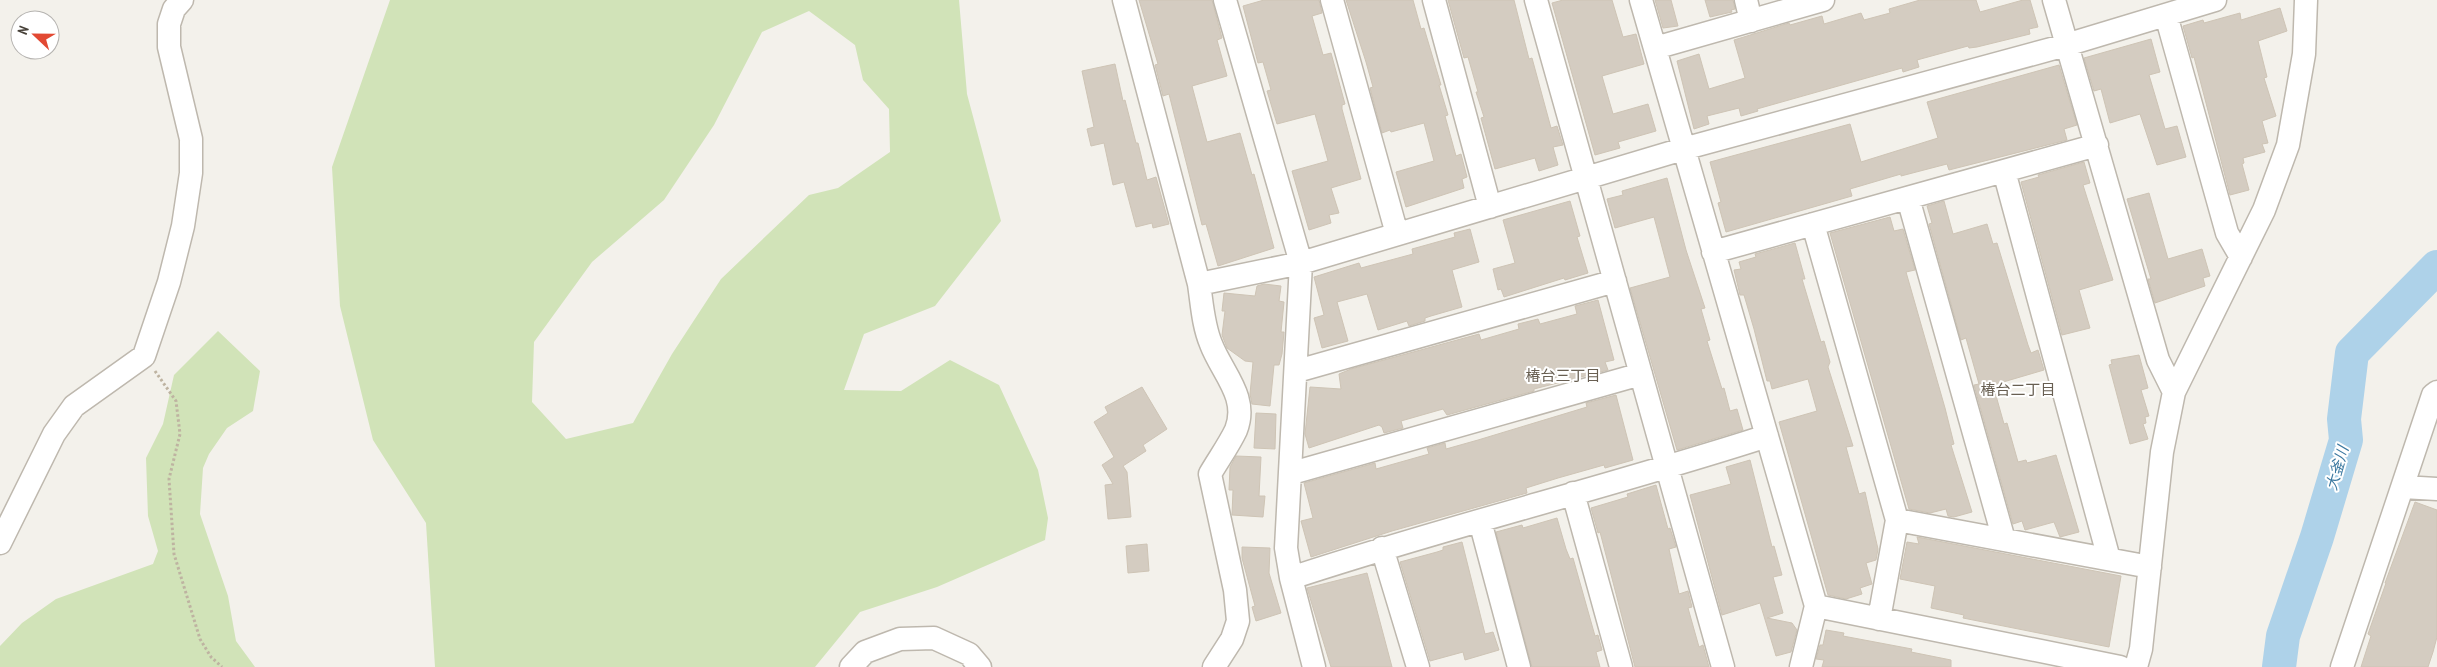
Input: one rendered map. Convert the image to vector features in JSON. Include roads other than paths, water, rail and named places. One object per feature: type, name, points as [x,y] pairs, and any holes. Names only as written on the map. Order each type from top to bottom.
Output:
[{"type":"street","points":[[0,543],[54,434],[74,406],[144,356],[176,254],[192,173],[191,139],[169,48],[169,24],[174,9],[182,0]]},
{"type":"street","points":[[1124,0],[1199,284],[1204,323],[1212,346],[1233,382],[1240,406],[1236,429],[1210,474],[1235,590],[1238,621],[1232,639],[1214,667]]},
{"type":"street","points":[[1225,0],[1301,263],[1292,474],[1286,548],[1291,578],[1314,667]]},
{"type":"street","points":[[1332,0],[1397,234]]},
{"type":"street","points":[[1434,0],[1490,207]]},
{"type":"street","points":[[1536,0],[1723,667]]},
{"type":"street","points":[[1641,0],[1816,606],[1801,667]]},
{"type":"street","points":[[1655,48],[1748,10],[1823,0]]},
{"type":"street","points":[[2054,0],[2158,360],[2174,392]]},
{"type":"street","points":[[1199,284],[1301,263],[1683,150],[2066,45],[2215,0]]},
{"type":"street","points":[[2136,667],[2142,650],[2162,452],[2174,392],[2264,210],[2288,145],[2304,54],[2306,0]]},
{"type":"street","points":[[2166,15],[2227,233],[2241,257]]},
{"type":"street","points":[[1713,252],[2097,145]]},
{"type":"street","points":[[2004,171],[2109,559]]},
{"type":"street","points":[[1908,198],[2004,540]]},
{"type":"street","points":[[1812,224],[1897,520],[1879,619]]},
{"type":"street","points":[[1297,371],[1615,281]]},
{"type":"street","points":[[1292,474],[1641,374]]},
{"type":"street","points":[[2342,667],[2433,395],[2437,392]]},
{"type":"street","points":[[1291,578],[1382,548],[1573,493],[1668,468],[1767,436]]},
{"type":"street","points":[[2403,487],[2437,489]]},
{"type":"street","points":[[1573,493],[1621,667]]},
{"type":"street","points":[[1897,520],[2150,566]]},
{"type":"street","points":[[1480,521],[1519,667]]},
{"type":"street","points":[[1382,548],[1418,667]]},
{"type":"street","points":[[1816,606],[2120,667]]},
{"type":"street","points":[[851,667],[865,652],[900,639],[934,638],[969,654],[980,667]]},
{"type":"waterway","name":"大釜川","points":[[2279,667],[2283,636],[2317,537],[2346,440],[2344,419],[2352,353],[2437,267]]},
{"type":"district","name":"椿台三丁目","points":[[1563,375]]},
{"type":"district","name":"椿台二丁目","points":[[2018,389]]}]
